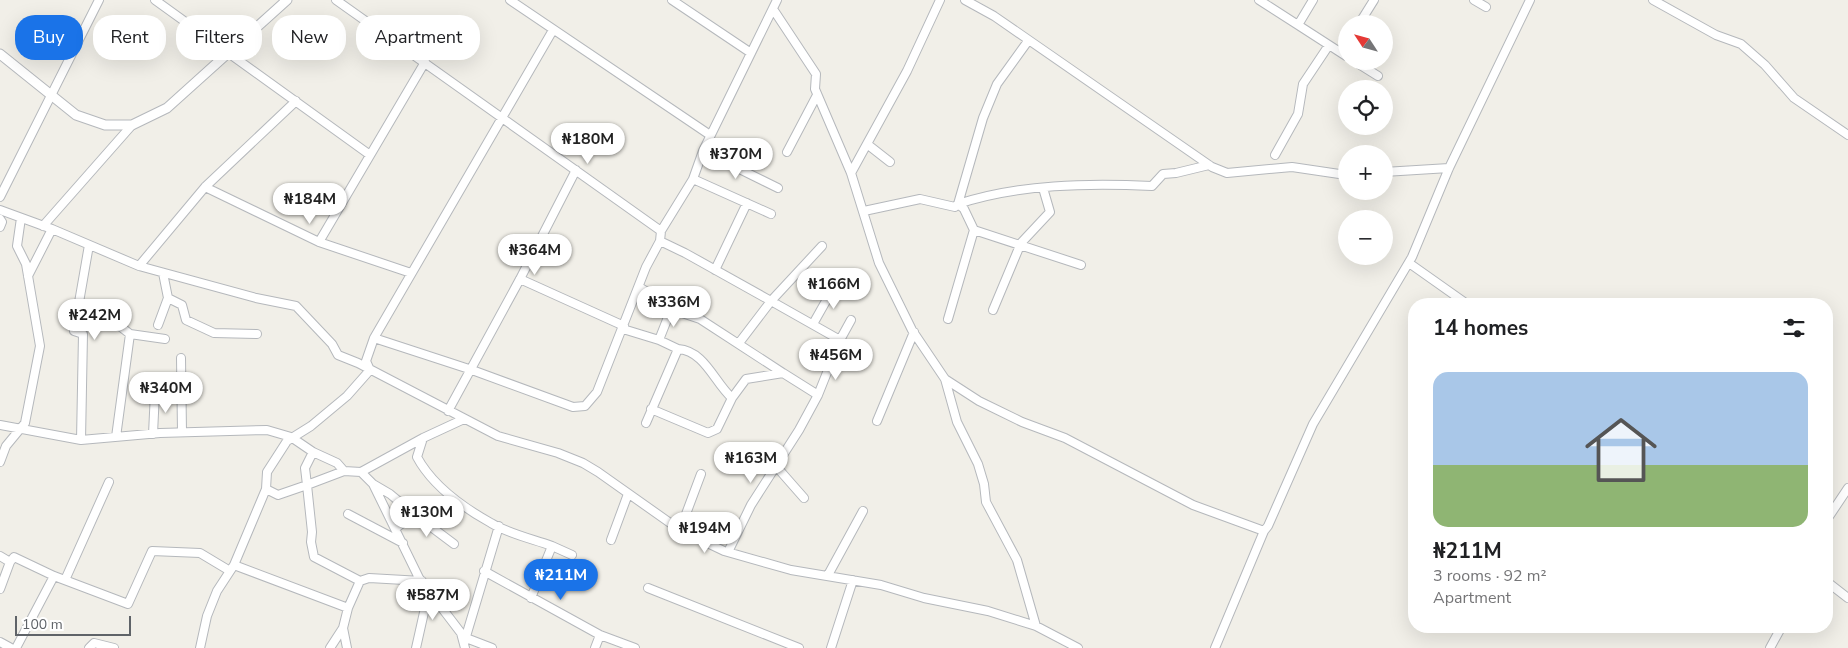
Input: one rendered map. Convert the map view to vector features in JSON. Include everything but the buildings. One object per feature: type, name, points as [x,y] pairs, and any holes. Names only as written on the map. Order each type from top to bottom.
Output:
[{"type":"street","points":[[0,197],[99,0]]},
{"type":"street","points":[[155,0],[176,15]]},
{"type":"street","points":[[262,23],[287,0]]},
{"type":"street","points":[[336,0],[661,231]]},
{"type":"street","points":[[510,0],[710,135]]},
{"type":"street","points":[[672,0],[751,53]]},
{"type":"street","points":[[374,338],[472,370],[573,407],[585,406],[597,392],[639,287],[660,241],[661,231],[693,179],[710,135],[777,0]]},
{"type":"street","points":[[851,172],[907,71],[940,0]]},
{"type":"street","points":[[965,0],[981,4],[1028,41],[1209,165],[1227,173],[1292,167],[1338,174]]},
{"type":"street","points":[[1259,0],[1338,51]]},
{"type":"street","points":[[1298,25],[1313,0]]},
{"type":"street","points":[[1365,15],[1374,0]]},
{"type":"street","points":[[1474,0],[1486,7]]},
{"type":"street","points":[[1215,648],[1264,531],[1268,526],[1313,424],[1409,263],[1449,168],[1530,0]]},
{"type":"street","points":[[1653,0],[1716,35],[1741,44],[1765,65],[1794,98],[1848,135]]},
{"type":"street","points":[[772,9],[816,74],[815,89],[817,95],[851,172],[879,262],[914,332],[945,379],[957,422],[978,464],[984,484],[986,502],[1017,560],[1036,626]]},
{"type":"street","points":[[370,370],[366,361],[374,338],[553,30]]},
{"type":"street","points":[[958,204],[983,118],[997,84],[1028,41]]},
{"type":"street","points":[[1275,155],[1298,114],[1303,84],[1329,45]]},
{"type":"street","points":[[0,54],[76,115],[105,125],[132,125]]},
{"type":"street","points":[[43,226],[132,125],[167,108],[221,60]]},
{"type":"street","points":[[239,60],[370,155]]},
{"type":"street","points":[[319,242],[425,62]]},
{"type":"street","points":[[1368,70],[1378,76]]},
{"type":"street","points":[[787,152],[817,95]]},
{"type":"street","points":[[139,266],[205,187],[296,101]]},
{"type":"street","points":[[866,144],[890,162]]},
{"type":"street","points":[[703,151],[778,188]]},
{"type":"street","points":[[864,211],[920,199],[955,207],[958,204],[975,199],[1043,188],[1096,184],[1152,186],[1163,174],[1176,173],[1209,165]]},
{"type":"street","points":[[1393,171],[1449,168]]},
{"type":"street","points":[[448,411],[472,370],[576,170]]},
{"type":"street","points":[[693,179],[772,214]]},
{"type":"street","points":[[205,187],[319,242],[412,273]]},
{"type":"street","points":[[993,310],[1020,245],[1050,212],[1043,188]]},
{"type":"street","points":[[715,270],[747,203]]},
{"type":"street","points":[[948,319],[974,230],[964,209],[958,204]]},
{"type":"street","points":[[0,210],[52,229],[139,266],[296,306],[332,344],[338,355],[498,436],[558,453],[583,464],[598,472],[680,530],[728,552],[791,570],[853,580],[924,598],[988,610],[1036,626],[1078,648]]},
{"type":"street","points":[[0,462],[6,446],[27,416],[40,346],[26,264],[17,246],[21,218]]},
{"type":"street","points":[[0,219],[2,222],[0,227]]},
{"type":"street","points":[[28,276],[52,229]]},
{"type":"street","points":[[974,230],[1081,265]]},
{"type":"street","points":[[660,241],[685,253],[840,340]]},
{"type":"street","points":[[81,440],[83,334],[74,330],[89,244]]},
{"type":"street","points":[[739,344],[771,301],[822,246]]},
{"type":"street","points":[[1409,263],[1459,298]]},
{"type":"street","points":[[158,325],[168,298],[163,273]]},
{"type":"street","points":[[520,279],[623,328],[658,340],[678,350],[689,350],[710,368],[722,389],[732,398]]},
{"type":"street","points":[[812,324],[835,285]]},
{"type":"street","points":[[639,287],[672,308],[700,318],[818,395]]},
{"type":"street","points":[[168,298],[182,305],[186,320],[214,333],[256,334]]},
{"type":"street","points":[[658,340],[672,308]]},
{"type":"street","points":[[78,312],[112,320],[130,334],[165,339]]},
{"type":"street","points":[[728,552],[751,505],[799,430],[818,395],[840,340],[851,320]]},
{"type":"street","points":[[877,421],[914,332]]},
{"type":"street","points":[[116,437],[130,334]]},
{"type":"street","points":[[646,423],[678,350]]},
{"type":"street","points":[[181,358],[182,432]]},
{"type":"street","points":[[200,648],[207,616],[232,568],[266,490],[267,472],[291,438],[312,426],[347,396],[370,370]]},
{"type":"street","points":[[651,409],[708,433],[717,430],[732,398],[746,379],[783,373]]},
{"type":"street","points":[[945,379],[979,401],[1022,422],[1066,438],[1193,505],[1264,531]]},
{"type":"street","points":[[153,434],[156,392]]},
{"type":"street","points":[[266,490],[278,495],[344,471],[361,472],[423,438],[464,419]]},
{"type":"street","points":[[0,425],[81,440],[182,432],[267,430],[291,438],[313,452],[337,463],[344,471]]},
{"type":"street","points":[[423,438],[417,457],[424,470],[461,502],[492,524],[572,555]]},
{"type":"street","points":[[313,452],[305,468],[312,532],[311,542],[314,556],[360,582]]},
{"type":"street","points":[[775,465],[804,498]]},
{"type":"street","points":[[361,472],[373,484],[390,494],[454,544]]},
{"type":"street","points":[[680,530],[702,474]]},
{"type":"street","points":[[65,580],[109,482]]},
{"type":"street","points":[[373,484],[422,581],[461,633],[465,643]]},
{"type":"street","points":[[1833,510],[1848,488]]},
{"type":"street","points":[[611,540],[628,494]]},
{"type":"street","points":[[828,575],[863,510]]},
{"type":"street","points":[[348,514],[403,542]]},
{"type":"street","points":[[396,528],[414,514]]},
{"type":"street","points":[[465,643],[484,571],[499,526]]},
{"type":"street","points":[[531,598],[552,546]]},
{"type":"street","points":[[0,589],[10,562],[14,557],[54,576],[128,604],[152,551],[200,553],[232,568],[348,608]]},
{"type":"street","points":[[0,556],[10,562]]},
{"type":"street","points":[[484,571],[600,635],[635,648]]},
{"type":"street","points":[[16,648],[54,576]]},
{"type":"street","points":[[330,648],[343,628],[348,608],[360,582],[369,578],[422,581]]},
{"type":"street","points":[[831,648],[853,580]]},
{"type":"street","points":[[1833,586],[1848,598]]},
{"type":"street","points":[[648,588],[799,648]]},
{"type":"street","points":[[416,648],[428,590]]},
{"type":"street","points":[[343,628],[347,648]]},
{"type":"street","points":[[1770,648],[1778,633]]},
{"type":"street","points":[[595,648],[600,635]]},
{"type":"street","points":[[0,642],[11,648]]},
{"type":"street","points":[[89,648],[94,643],[114,648]]},
{"type":"street","points":[[465,643],[492,648]]}]
